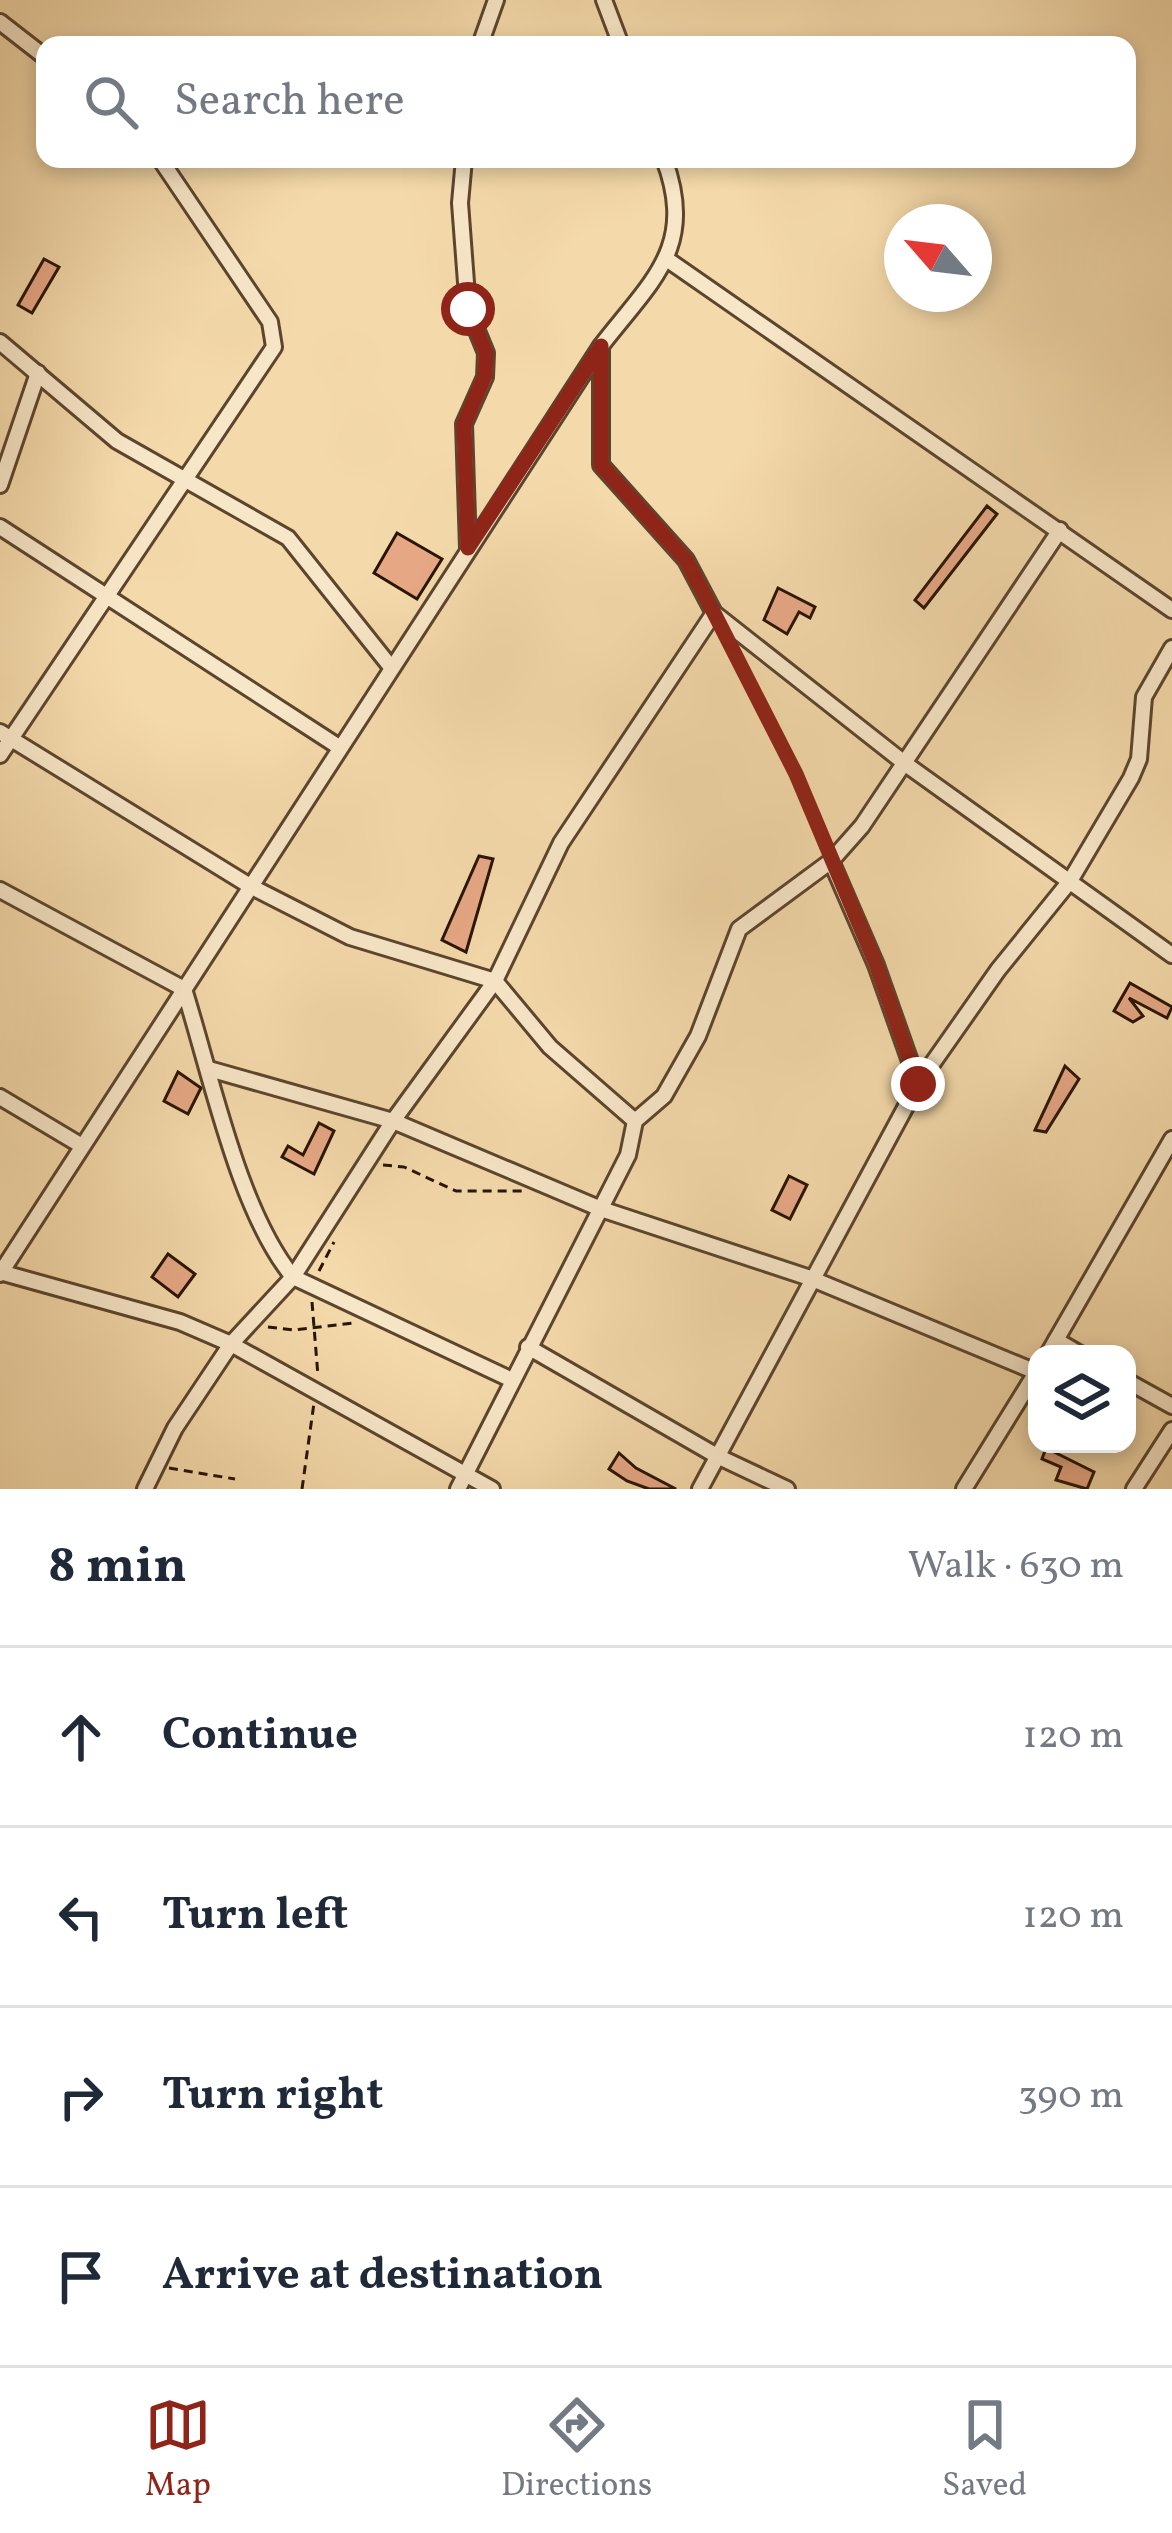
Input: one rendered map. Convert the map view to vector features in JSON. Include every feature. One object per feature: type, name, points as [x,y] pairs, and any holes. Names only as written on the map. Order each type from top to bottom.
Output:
[{"type":"street","points":[[482,36],[496,0]]},
{"type":"street","points":[[604,0],[618,36]]},
{"type":"street","points":[[0,22],[36,50]]},
{"type":"street","points":[[0,755],[5,736],[106,597],[274,347],[275,334],[215,233],[167,168]]},
{"type":"street","points":[[463,168],[460,203],[468,309],[486,353],[485,376],[464,424],[468,548]]},
{"type":"street","points":[[492,1489],[462,1482],[316,1391],[181,1322],[0,1273],[601,346],[668,260],[678,202],[667,168]]},
{"type":"street","points":[[668,260],[1172,610]]},
{"type":"street","points":[[0,342],[150,464],[186,478],[288,538],[390,666]]},
{"type":"street","points":[[601,346],[601,465],[686,560],[714,613],[907,765],[1172,955]]},
{"type":"street","points":[[0,485],[38,373]]},
{"type":"street","points":[[0,527],[339,747]]},
{"type":"street","points":[[462,1482],[628,1156],[635,1120],[664,1096],[698,1036],[739,929],[831,861],[907,765],[1060,530]]},
{"type":"street","points":[[145,1489],[231,1344],[293,1277],[393,1120],[495,981],[561,843],[714,613]]},
{"type":"street","points":[[700,1489],[918,1084],[998,970],[1070,881],[1131,778],[1138,759],[1144,697],[1172,648]]},
{"type":"street","points":[[5,736],[250,886],[382,950],[495,981],[550,1047],[635,1120]]},
{"type":"street","points":[[831,861],[876,964],[918,1084]]},
{"type":"street","points":[[0,890],[184,989],[253,1208],[273,1253],[293,1277],[379,1322],[512,1380]]},
{"type":"street","points":[[209,1069],[393,1120],[601,1208],[810,1278],[1028,1368]]},
{"type":"street","points":[[0,1096],[82,1146]]},
{"type":"street","points":[[1053,1345],[1172,1139]]},
{"type":"street","points":[[528,1347],[717,1456],[787,1489]]},
{"type":"street","points":[[964,1489],[1028,1386]]},
{"type":"street","points":[[1136,1386],[1172,1406]]},
{"type":"street","points":[[1133,1489],[1172,1430]]},
{"type":"path","points":[[714,613],[796,774],[831,861]]},
{"type":"path","points":[[373,1172],[382,1165],[404,1167],[456,1191],[534,1192]]},
{"type":"path","points":[[302,1489],[320,1366],[311,1286],[336,1237]]},
{"type":"path","points":[[248,1325],[315,1328],[379,1322]]},
{"type":"path","points":[[155,1467],[235,1479]]},
{"type":"building","points":[[44,259],[59,267],[32,313],[18,305]]},
{"type":"building","points":[[987,506],[997,514],[924,608],[915,600]]},
{"type":"building","points":[[397,533],[442,559],[417,599],[374,573]]},
{"type":"building","points":[[778,588],[815,607],[810,618],[799,612],[787,634],[764,620]]},
{"type":"building","points":[[479,856],[493,859],[466,952],[442,940]]},
{"type":"building","points":[[1130,983],[1172,1007],[1167,1018],[1129,998],[1143,1016],[1133,1022],[1114,1011]]},
{"type":"building","points":[[1065,1066],[1079,1079],[1046,1132],[1035,1130]]},
{"type":"building","points":[[178,1072],[201,1088],[188,1114],[164,1101]]},
{"type":"building","points":[[319,1123],[334,1131],[314,1174],[282,1157],[288,1146],[303,1155]]},
{"type":"building","points":[[789,1176],[807,1185],[790,1219],[772,1210]]},
{"type":"building","points":[[168,1254],[195,1274],[178,1297],[152,1277]]},
{"type":"building","points":[[619,1453],[636,1468],[676,1489],[649,1489],[627,1481],[609,1469]]},
{"type":"building","points":[[1044,1453],[1056,1453],[1094,1472],[1087,1489],[1056,1480],[1061,1467],[1042,1459]]},
{"type":"route","points":[[468,309],[486,353],[485,376],[464,424],[468,548],[601,346],[601,465],[686,560],[714,613],[796,774],[876,964],[918,1084]]}]
